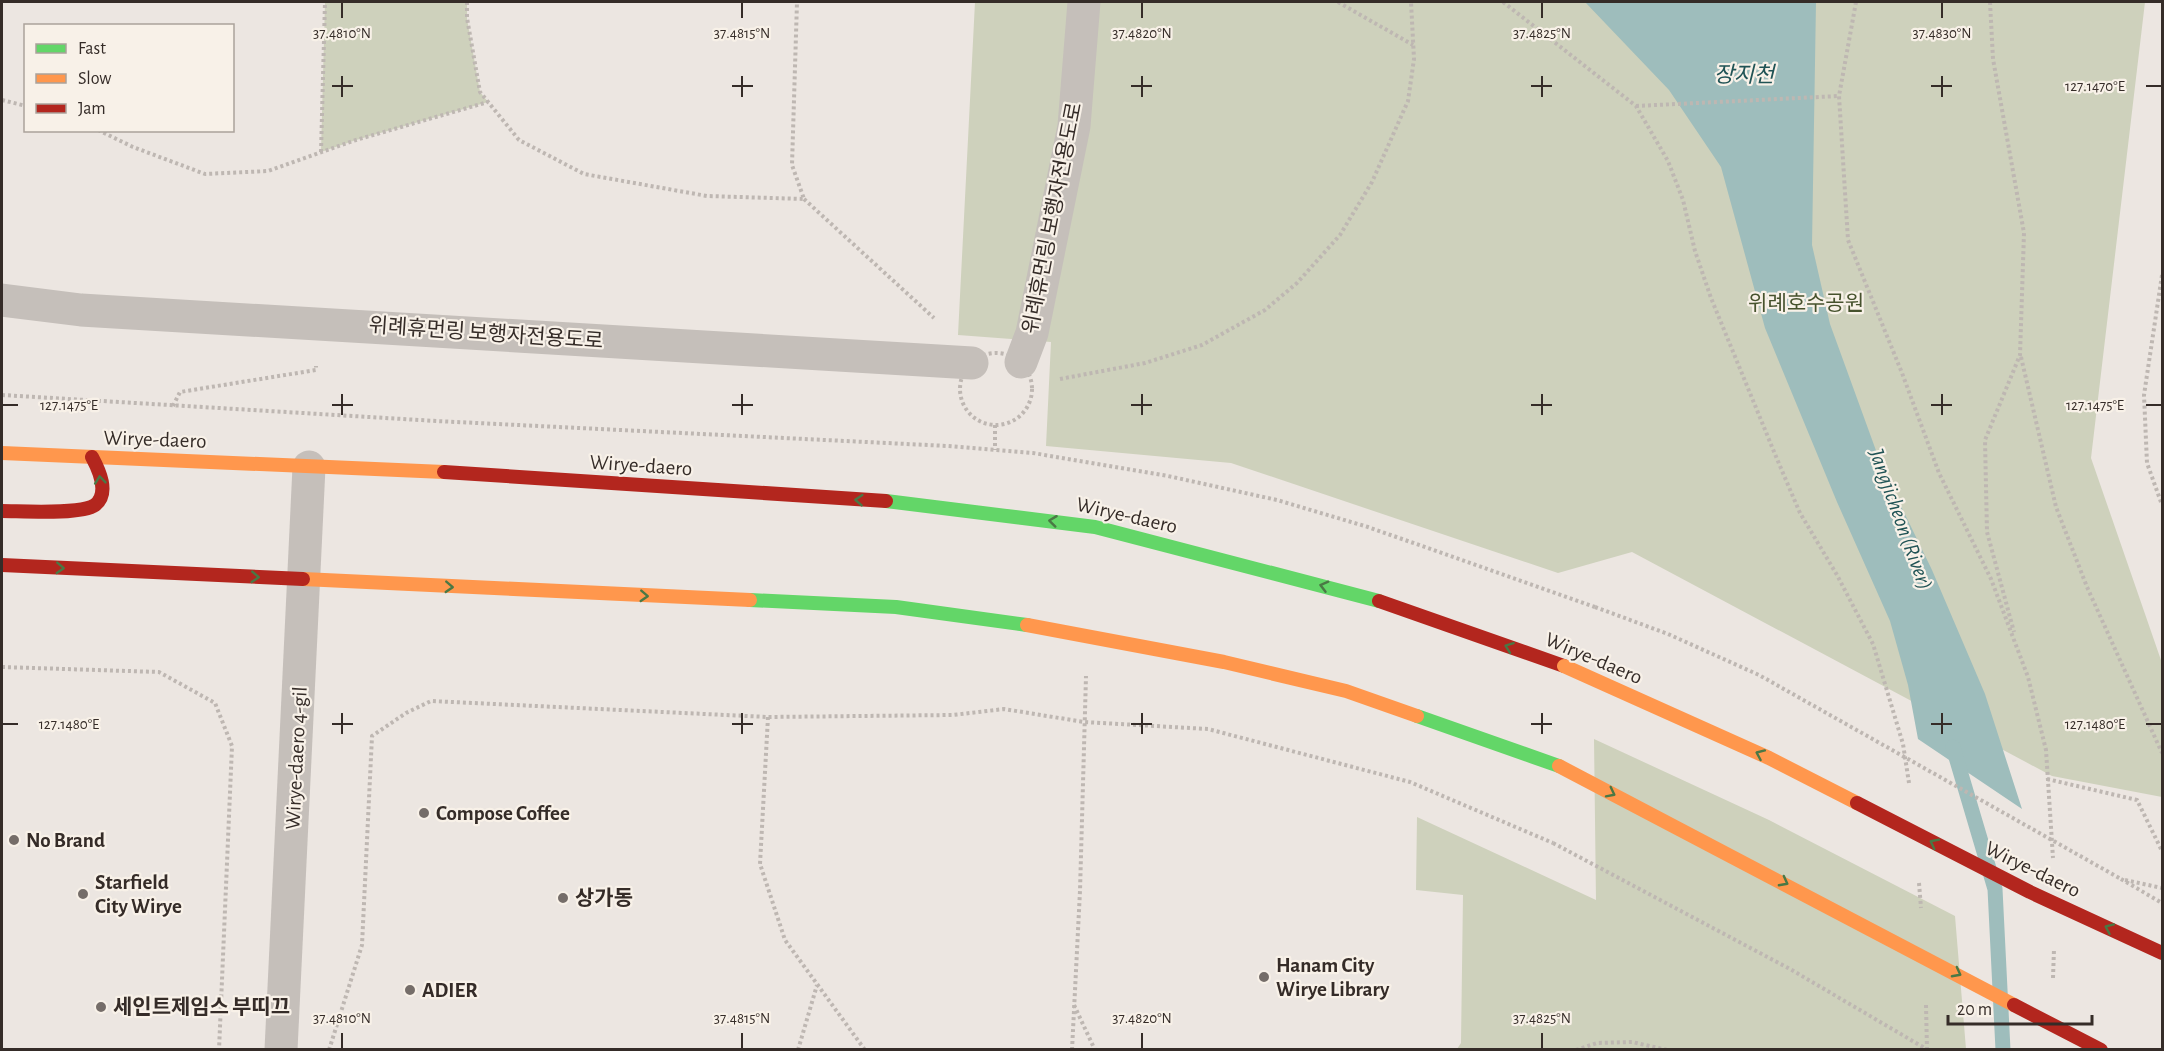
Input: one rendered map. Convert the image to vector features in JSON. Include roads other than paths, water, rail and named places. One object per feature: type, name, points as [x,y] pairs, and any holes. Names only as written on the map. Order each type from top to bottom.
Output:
[{"type":"main road","name":"Wirye-daero","points":[[2,453],[437,472],[894,502],[1095,526],[1377,600],[1564,666],[1769,758],[2030,892],[2163,953]]},
{"type":"main road","points":[[2,511],[69,511],[93,507],[99,500],[103,483],[100,471],[92,457]]},
{"type":"main road","points":[[2,565],[896,608],[1088,634],[1224,662],[1346,691],[1559,766],[2101,1050]]},
{"type":"street","name":"위례휴먼링 보행자전용도로","points":[[1021,362],[1032,333],[1074,126],[1084,2]]},
{"type":"street","name":"위례휴먼링 보행자전용도로","points":[[2,300],[81,310],[972,363]]},
{"type":"street","name":"Wirye-daero 4-gil","points":[[281,1050],[309,467]]},
{"type":"water","name":"장지천","points":[[1585,2],[1816,2],[1812,245],[1830,324],[1882,467],[1932,570],[1985,694],[2022,809],[1918,739],[1908,685],[1890,621],[1837,502],[1765,328],[1721,167],[1669,90]]},
{"type":"waterway","name":"Jangjicheon (River)","points":[[1953,747],[1995,889],[2003,1050]]},
{"type":"place","name":"Compose Coffee","points":[[424,813]]},
{"type":"place","name":"No Brand","points":[[14,840]]},
{"type":"place","name":"Starfield City Wirye","points":[[83,894]]},
{"type":"place","name":"상가동","points":[[563,898]]},
{"type":"place","name":"Hanam City Wirye Library","points":[[1264,977]]},
{"type":"place","name":"ADIER","points":[[410,990]]},
{"type":"place","name":"세인트제임스 부띠끄","points":[[101,1007]]},
{"type":"park label","name":"위례호수공원","points":[[1806,303]]}]
